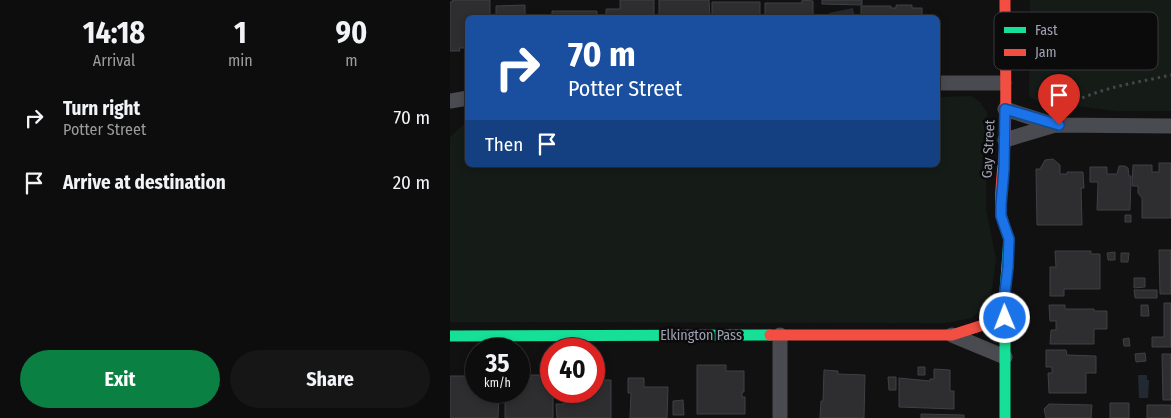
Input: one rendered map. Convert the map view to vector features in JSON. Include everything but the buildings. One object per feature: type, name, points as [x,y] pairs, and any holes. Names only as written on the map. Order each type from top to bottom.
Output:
[{"type":"street","name":"Gay Street","points":[[1004,70],[1005,140],[1001,216],[1009,239],[1005,292],[1006,418]]},
{"type":"street","points":[[940,83],[1004,84]]},
{"type":"street","points":[[450,101],[465,98]]},
{"type":"street","points":[[1005,109],[1057,118],[1171,126]]},
{"type":"street","points":[[1005,140],[1057,118]]},
{"type":"street","name":"Elkington Pass","points":[[450,336],[952,335],[1005,318]]},
{"type":"street","points":[[780,335],[780,418]]},
{"type":"street","name":"Elkington Pass","points":[[952,335],[1005,357]]},
{"type":"path","points":[[1057,118],[1075,101],[1098,93],[1171,75]]},
{"type":"shaded area","points":[[1030,0],[1171,0],[1171,111],[1116,111],[1061,104],[1046,107],[1029,96],[1029,70],[1158,70],[1158,12],[1030,12]]},
{"type":"shaded area","points":[[853,8],[855,15],[829,15],[829,13]]},
{"type":"shaded area","points":[[971,96],[980,102],[987,113],[986,209],[996,259],[990,303],[972,318],[946,323],[450,322],[450,137],[465,123],[465,167],[940,167],[940,97]]},
{"type":"shaded area","points":[[1138,375],[1147,375],[1147,380],[1149,380],[1148,398],[1139,398]]},
{"type":"traffic: fast","points":[[1003,222],[1009,239],[1005,292],[1005,418]]},
{"type":"traffic: fast","points":[[450,336],[770,335]]},
{"type":"traffic: jam","points":[[1005,0],[1005,12]]},
{"type":"traffic: jam","points":[[1003,222],[1001,194],[1006,124],[1006,70]]},
{"type":"traffic: jam","points":[[770,335],[952,335],[1005,318]]},
{"type":"route","points":[[1005,318],[1005,292],[1009,253],[1009,239],[1001,216],[1005,109],[1059,125]]}]
